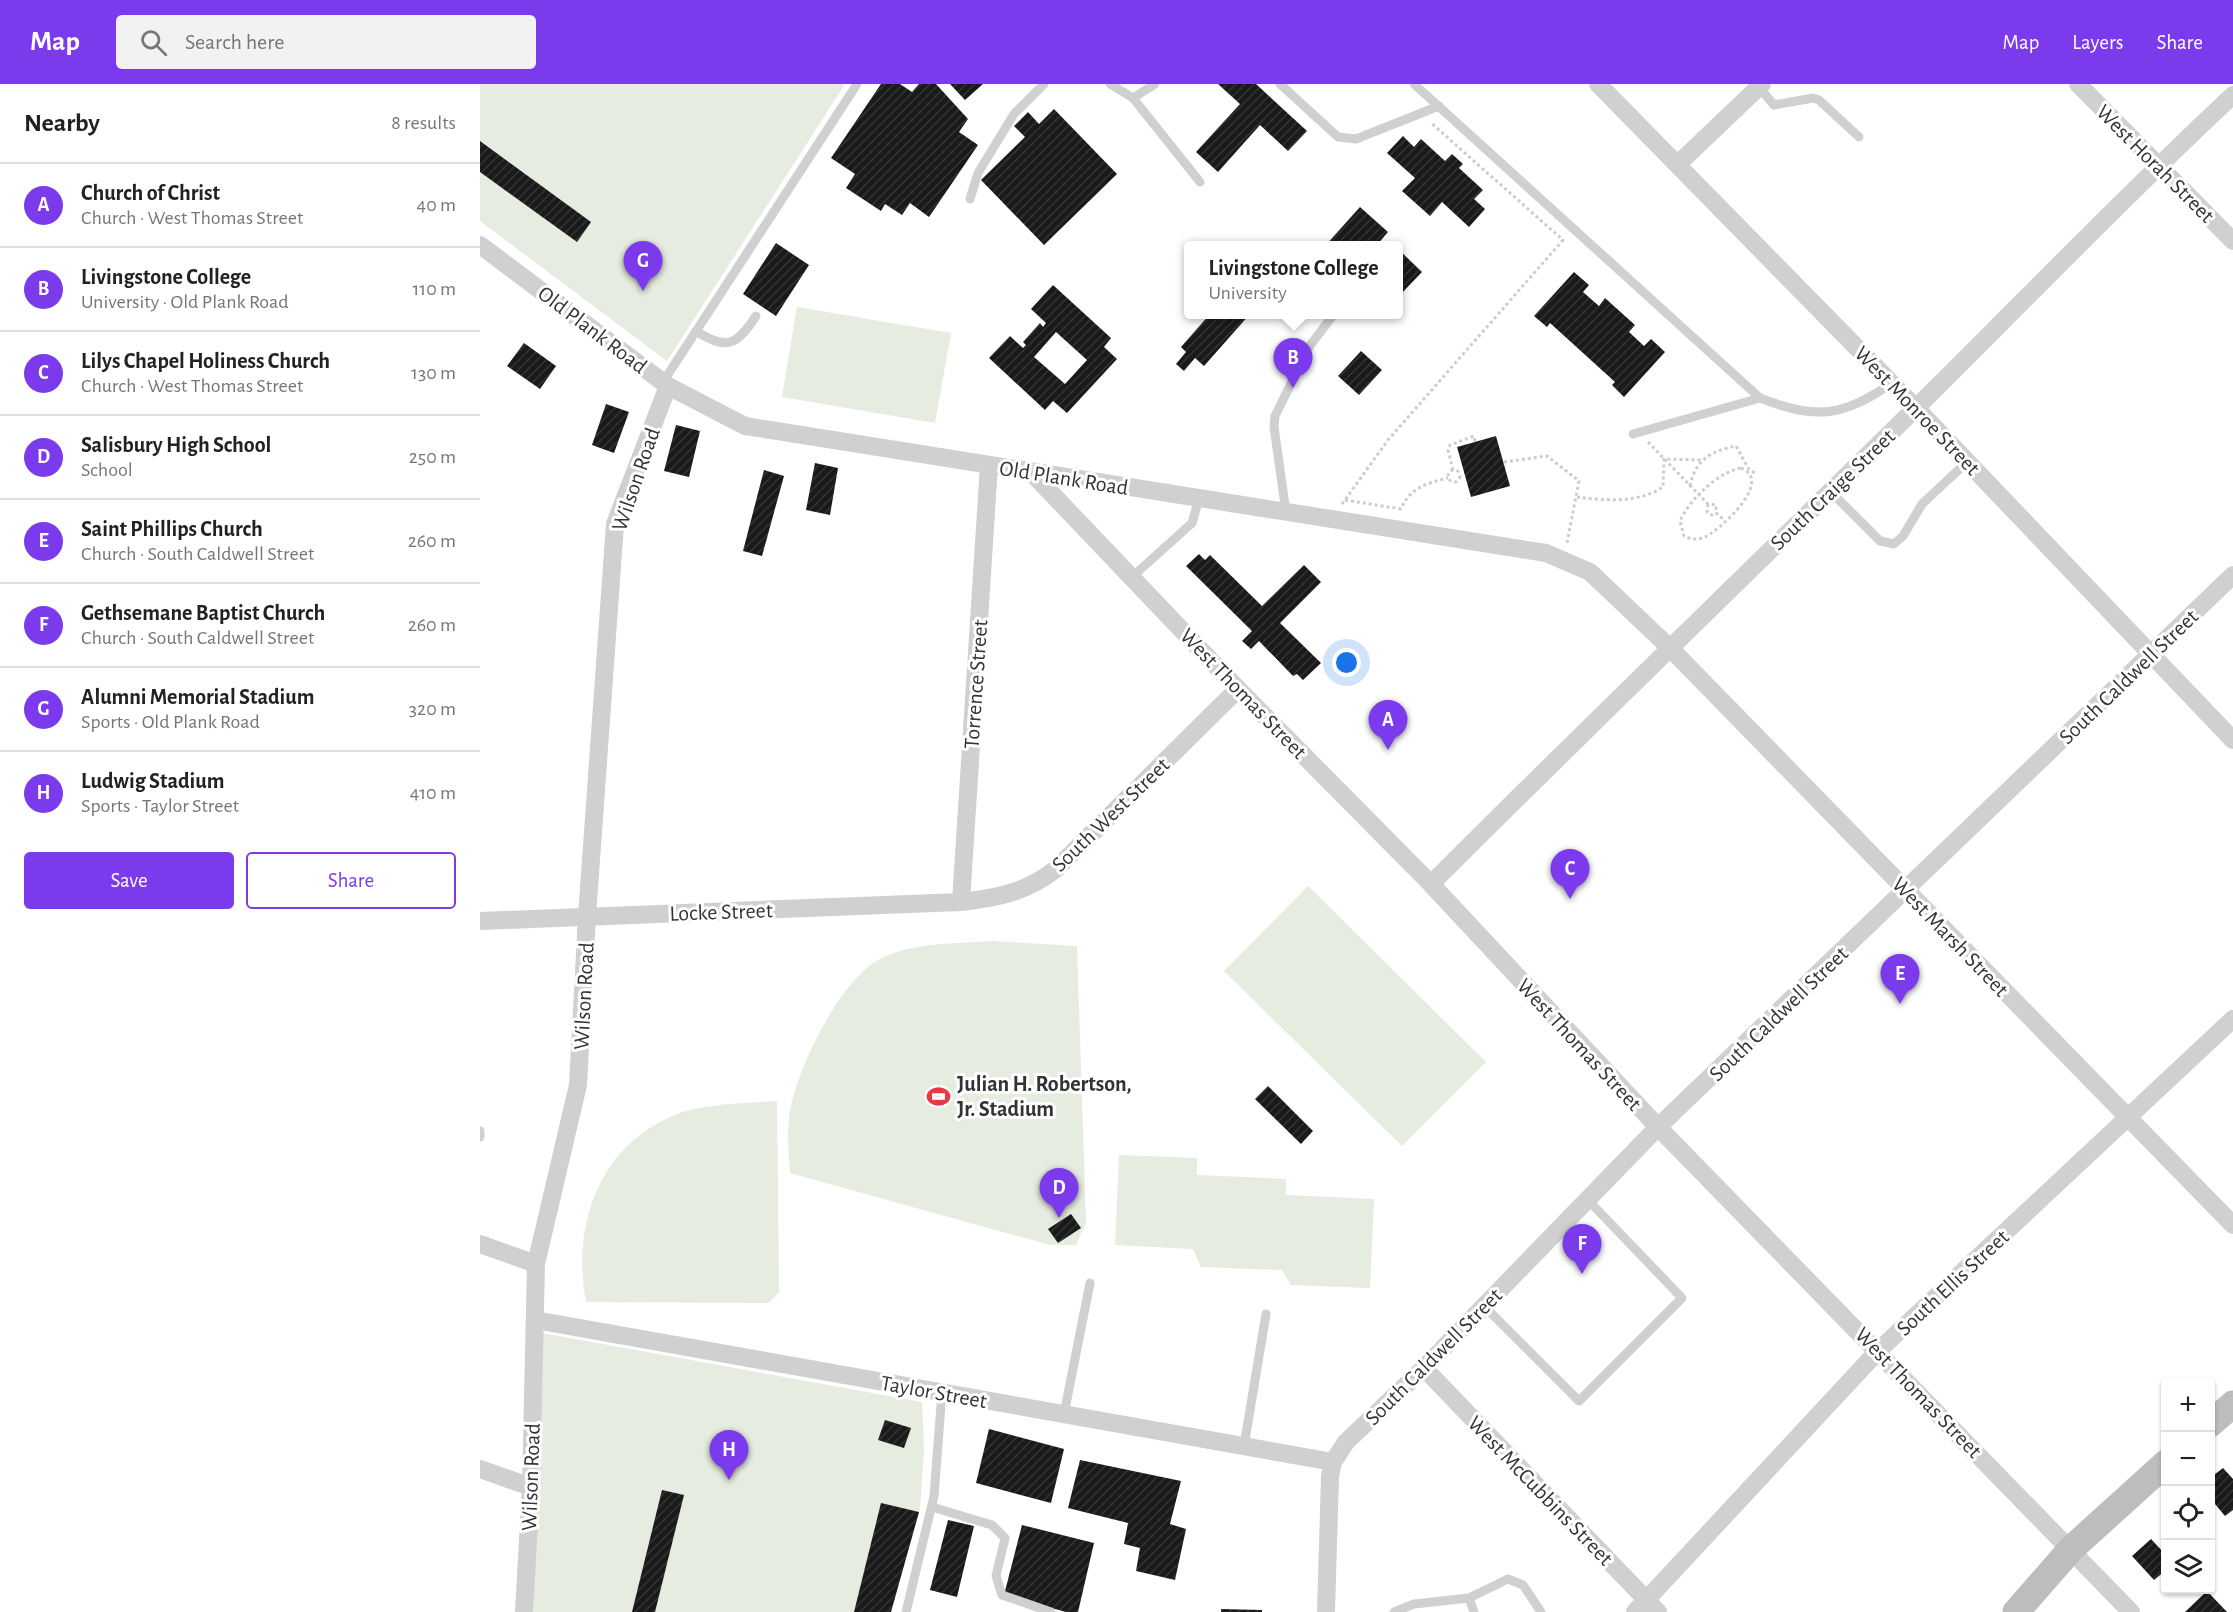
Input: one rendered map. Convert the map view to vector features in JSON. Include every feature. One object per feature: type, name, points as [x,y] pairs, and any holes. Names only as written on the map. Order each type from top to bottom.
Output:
[{"type":"street","name":"West Monroe Street","points":[[1598,84],[1892,383],[2233,740]]},
{"type":"street","name":"West Horah Street","points":[[2078,84],[2233,241]]},
{"type":"street","points":[[1678,164],[1761,85]]},
{"type":"street","name":"South Craige Street","points":[[1431,884],[1669,647],[1916,408],[2159,165],[2233,95]]},
{"type":"street","name":"Old Plank Road","points":[[480,245],[666,384],[745,426],[1546,553],[1590,572],[1669,647]]},
{"type":"street","name":"Wilson Road","points":[[524,1612],[531,1487],[536,1264],[578,1085],[587,916],[615,524],[666,384]]},
{"type":"street","name":"Torrence Street","points":[[961,903],[990,465]]},
{"type":"street","name":"West Thomas Street","points":[[1032,473],[1238,689],[1431,884],[1658,1127],[2131,1612]]},
{"type":"street","name":"South Caldwell Street","points":[[1333,1461],[1346,1442],[1424,1368],[1658,1127],[1907,891],[2233,575]]},
{"type":"street","name":"West Marsh Street","points":[[1669,647],[2233,1225]]},
{"type":"street","name":"South West Street","points":[[961,903],[1003,897],[1039,882],[1238,689]]},
{"type":"street","name":"Locke Street","points":[[480,921],[961,903]]},
{"type":"street","name":"South Ellis Street","points":[[1646,1608],[1878,1351],[2233,1019]]},
{"type":"street","points":[[480,1244],[536,1264]]},
{"type":"street","name":"Taylor Street","points":[[535,1320],[1333,1461]]},
{"type":"street","name":"West McCubbins Street","points":[[1424,1368],[1646,1608]]},
{"type":"street","points":[[2215,1420],[2233,1404]]},
{"type":"street","points":[[1326,1612],[1330,1476],[1333,1461]]},
{"type":"street","points":[[2016,1612],[2071,1549],[2161,1468]]},
{"type":"street","points":[[480,1469],[531,1487]]},
{"type":"lane","points":[[666,384],[696,331],[857,84]]},
{"type":"lane","points":[[970,199],[978,173],[1014,114],[1044,84]]},
{"type":"lane","points":[[1110,84],[1133,98],[1200,182]]},
{"type":"lane","points":[[1133,98],[1155,84]]},
{"type":"lane","points":[[1280,84],[1338,137],[1356,139],[1439,106]]},
{"type":"lane","points":[[1414,84],[1760,398],[1787,409],[1831,413],[1865,403],[1892,383]]},
{"type":"lane","points":[[1761,85],[1774,105],[1813,98],[1819,100],[1858,137]]},
{"type":"lane","points":[[696,331],[711,341],[725,344],[742,337],[756,316]]},
{"type":"lane","points":[[1286,512],[1274,427],[1275,416],[1303,358],[1331,319]]},
{"type":"lane","points":[[1636,433],[1760,398]]},
{"type":"lane","points":[[1830,491],[1880,542],[1894,544],[1903,536],[1922,504],[1967,462]]},
{"type":"lane","points":[[1132,577],[1192,523],[1199,499]]},
{"type":"lane","points":[[480,1131],[480,1137]]},
{"type":"lane","points":[[1484,1306],[1579,1401],[1682,1298],[1588,1200]]},
{"type":"lane","points":[[1064,1414],[1090,1283]]},
{"type":"lane","points":[[1244,1446],[1266,1314]]},
{"type":"lane","points":[[906,1612],[932,1507],[942,1392]]},
{"type":"lane","points":[[932,1507],[992,1525],[999,1530],[1005,1538],[996,1576],[1002,1595],[1051,1612]]},
{"type":"lane","points":[[1394,1612],[1414,1604],[1469,1598],[1502,1581],[1513,1579],[1523,1585],[1541,1612]]},
{"type":"lane","points":[[1469,1598],[1474,1612]]},
{"type":"path","points":[[1340,506],[1388,440],[1563,240],[1429,121]]},
{"type":"path","points":[[1636,433],[1708,504],[1716,505],[1716,513],[1724,520]]},
{"type":"path","points":[[1345,500],[1401,509],[1408,494],[1416,488],[1448,478],[1453,470],[1448,450],[1450,445],[1474,436],[1475,442]]},
{"type":"path","points":[[1664,459],[1702,460],[1736,446],[1750,471],[1751,493],[1724,520],[1702,538],[1684,536],[1680,526],[1683,516],[1700,496],[1731,470],[1741,468],[1750,471],[1756,474]]},
{"type":"path","points":[[1504,462],[1547,456],[1579,481],[1564,561]]},
{"type":"path","points":[[1576,497],[1609,500],[1652,493],[1663,487],[1664,459]]},
{"type":"path","points":[[1690,486],[1694,470],[1702,460]]},
{"type":"path","points":[[1448,478],[1454,482],[1459,479],[1460,473],[1453,470]]},
{"type":"path","points":[[1708,504],[1707,512],[1712,515],[1716,513]]},
{"type":"shaded area","points":[[480,84],[845,84],[667,361],[480,221]]},
{"type":"shaded area","points":[[797,307],[951,333],[935,423],[782,397]]},
{"type":"shaded area","points":[[1308,886],[1486,1062],[1402,1146],[1224,971]]},
{"type":"shaded area","name":"Julian H. Robertson, Jr. Stadium","points":[[992,941],[1077,946],[1086,1223],[1076,1245],[1050,1245],[790,1173],[788,1139],[793,1099],[809,1054],[821,1030],[849,987],[865,970],[893,953],[935,945]]},
{"type":"shaded area","points":[[777,1101],[779,1292],[769,1303],[586,1302],[583,1244],[588,1216],[597,1190],[610,1167],[628,1145],[650,1128],[687,1111],[726,1104]]},
{"type":"shaded area","points":[[1119,1155],[1197,1158],[1197,1175],[1286,1179],[1286,1195],[1374,1199],[1370,1288],[1291,1285],[1282,1270],[1201,1267],[1193,1249],[1115,1245]]},
{"type":"shaded area","points":[[542,1333],[922,1402],[924,1451],[920,1509],[891,1612],[533,1612]]},
{"type":"building","points":[[881,84],[900,84],[912,92],[919,84],[936,84],[968,119],[959,132],[978,145],[929,217],[910,203],[902,215],[885,204],[881,211],[846,188],[855,174],[831,158]]},
{"type":"building","points":[[950,84],[983,84],[965,100]]},
{"type":"building","points":[[1218,84],[1256,84],[1307,131],[1288,151],[1260,125],[1218,172],[1196,152],[1240,104]]},
{"type":"building","points":[[1054,109],[1117,174],[1044,245],[981,180],[1025,137],[1014,126],[1028,112],[1039,124]]},
{"type":"building","points":[[1403,136],[1414,147],[1421,139],[1445,161],[1452,154],[1463,164],[1459,168],[1483,190],[1474,199],[1485,209],[1469,227],[1442,202],[1430,216],[1402,191],[1415,178],[1387,153]]},
{"type":"building","points":[[480,141],[591,222],[577,242],[480,172]]},
{"type":"building","points":[[1360,207],[1388,232],[1380,241],[1329,241]]},
{"type":"building","points":[[776,243],[809,265],[776,316],[743,294]]},
{"type":"building","points":[[1403,254],[1422,272],[1403,292]]},
{"type":"building","points":[[1574,272],[1589,285],[1583,292],[1599,306],[1605,298],[1635,325],[1629,332],[1644,346],[1651,339],[1665,352],[1624,397],[1612,385],[1615,382],[1550,323],[1547,327],[1534,316]]},
{"type":"building","points":[[1053,285],[1111,338],[1104,347],[1117,359],[1067,413],[1053,401],[1045,410],[989,358],[1010,336],[1023,348],[1026,345],[1023,342],[1040,323],[1043,327],[1046,323],[1031,309]],"holes":[[[1056,332],[1087,360],[1065,384],[1034,357]]]},
{"type":"building","points":[[1206,319],[1246,319],[1204,366],[1195,358],[1184,371],[1176,364],[1186,352],[1181,347]]},
{"type":"building","points":[[524,343],[556,366],[540,389],[507,366]]},
{"type":"building","points":[[1361,351],[1382,370],[1359,395],[1338,376]]},
{"type":"building","points":[[606,404],[629,412],[614,453],[592,445]]},
{"type":"building","points":[[676,425],[700,431],[689,477],[664,471]]},
{"type":"building","points":[[1496,436],[1510,486],[1471,497],[1457,447]]},
{"type":"building","points":[[815,463],[838,468],[830,515],[806,510]]},
{"type":"building","points":[[764,470],[784,476],[762,556],[743,551]]},
{"type":"building","points":[[1199,554],[1205,560],[1210,555],[1262,606],[1304,565],[1321,582],[1280,623],[1321,663],[1303,680],[1297,674],[1293,676],[1259,641],[1251,649],[1242,641],[1252,631],[1186,566]]},
{"type":"building","points":[[1268,1086],[1313,1131],[1301,1144],[1255,1099]]},
{"type":"building","points":[[1071,1214],[1081,1228],[1058,1243],[1048,1229]]},
{"type":"building","points":[[885,1420],[911,1428],[904,1448],[878,1440]]},
{"type":"building","points":[[989,1429],[1064,1449],[1051,1503],[976,1483]]},
{"type":"building","points":[[1080,1460],[1181,1481],[1170,1524],[1186,1529],[1175,1580],[1136,1571],[1140,1548],[1124,1544],[1128,1523],[1068,1508]]},
{"type":"building","points":[[2223,1468],[2233,1479],[2233,1510],[2225,1516],[2215,1504],[2215,1474]]},
{"type":"building","points":[[662,1490],[684,1495],[655,1612],[632,1612]]},
{"type":"building","points":[[881,1503],[919,1512],[891,1612],[854,1612]]},
{"type":"building","points":[[948,1520],[974,1526],[957,1597],[930,1590]]},
{"type":"building","points":[[1022,1525],[1094,1543],[1078,1612],[1066,1612],[1004,1595]]},
{"type":"building","points":[[2151,1539],[2161,1550],[2161,1574],[2154,1580],[2132,1556]]},
{"type":"building","points":[[2204,1594],[2210,1594],[2227,1612],[2185,1612]]},
{"type":"building","points":[[1221,1609],[1262,1610],[1262,1612],[1221,1612]]},
{"type":"place","name":"Alumni Memorial Stadium","points":[[643,291]]},
{"type":"place","name":"Livingstone College","points":[[1293,388]]},
{"type":"place","name":"Church of Christ","points":[[1388,750]]},
{"type":"place","name":"Lilys Chapel Holiness Church","points":[[1570,899]]},
{"type":"place","name":"Saint Phillips Church","points":[[1900,1004]]},
{"type":"place","name":"Julian H. Robertson, Jr. Stadium","points":[[939,1096]]},
{"type":"place","name":"Salisbury High School","points":[[1059,1218]]},
{"type":"place","name":"Gethsemane Baptist Church","points":[[1582,1274]]},
{"type":"place","name":"Ludwig Stadium","points":[[729,1480]]}]
